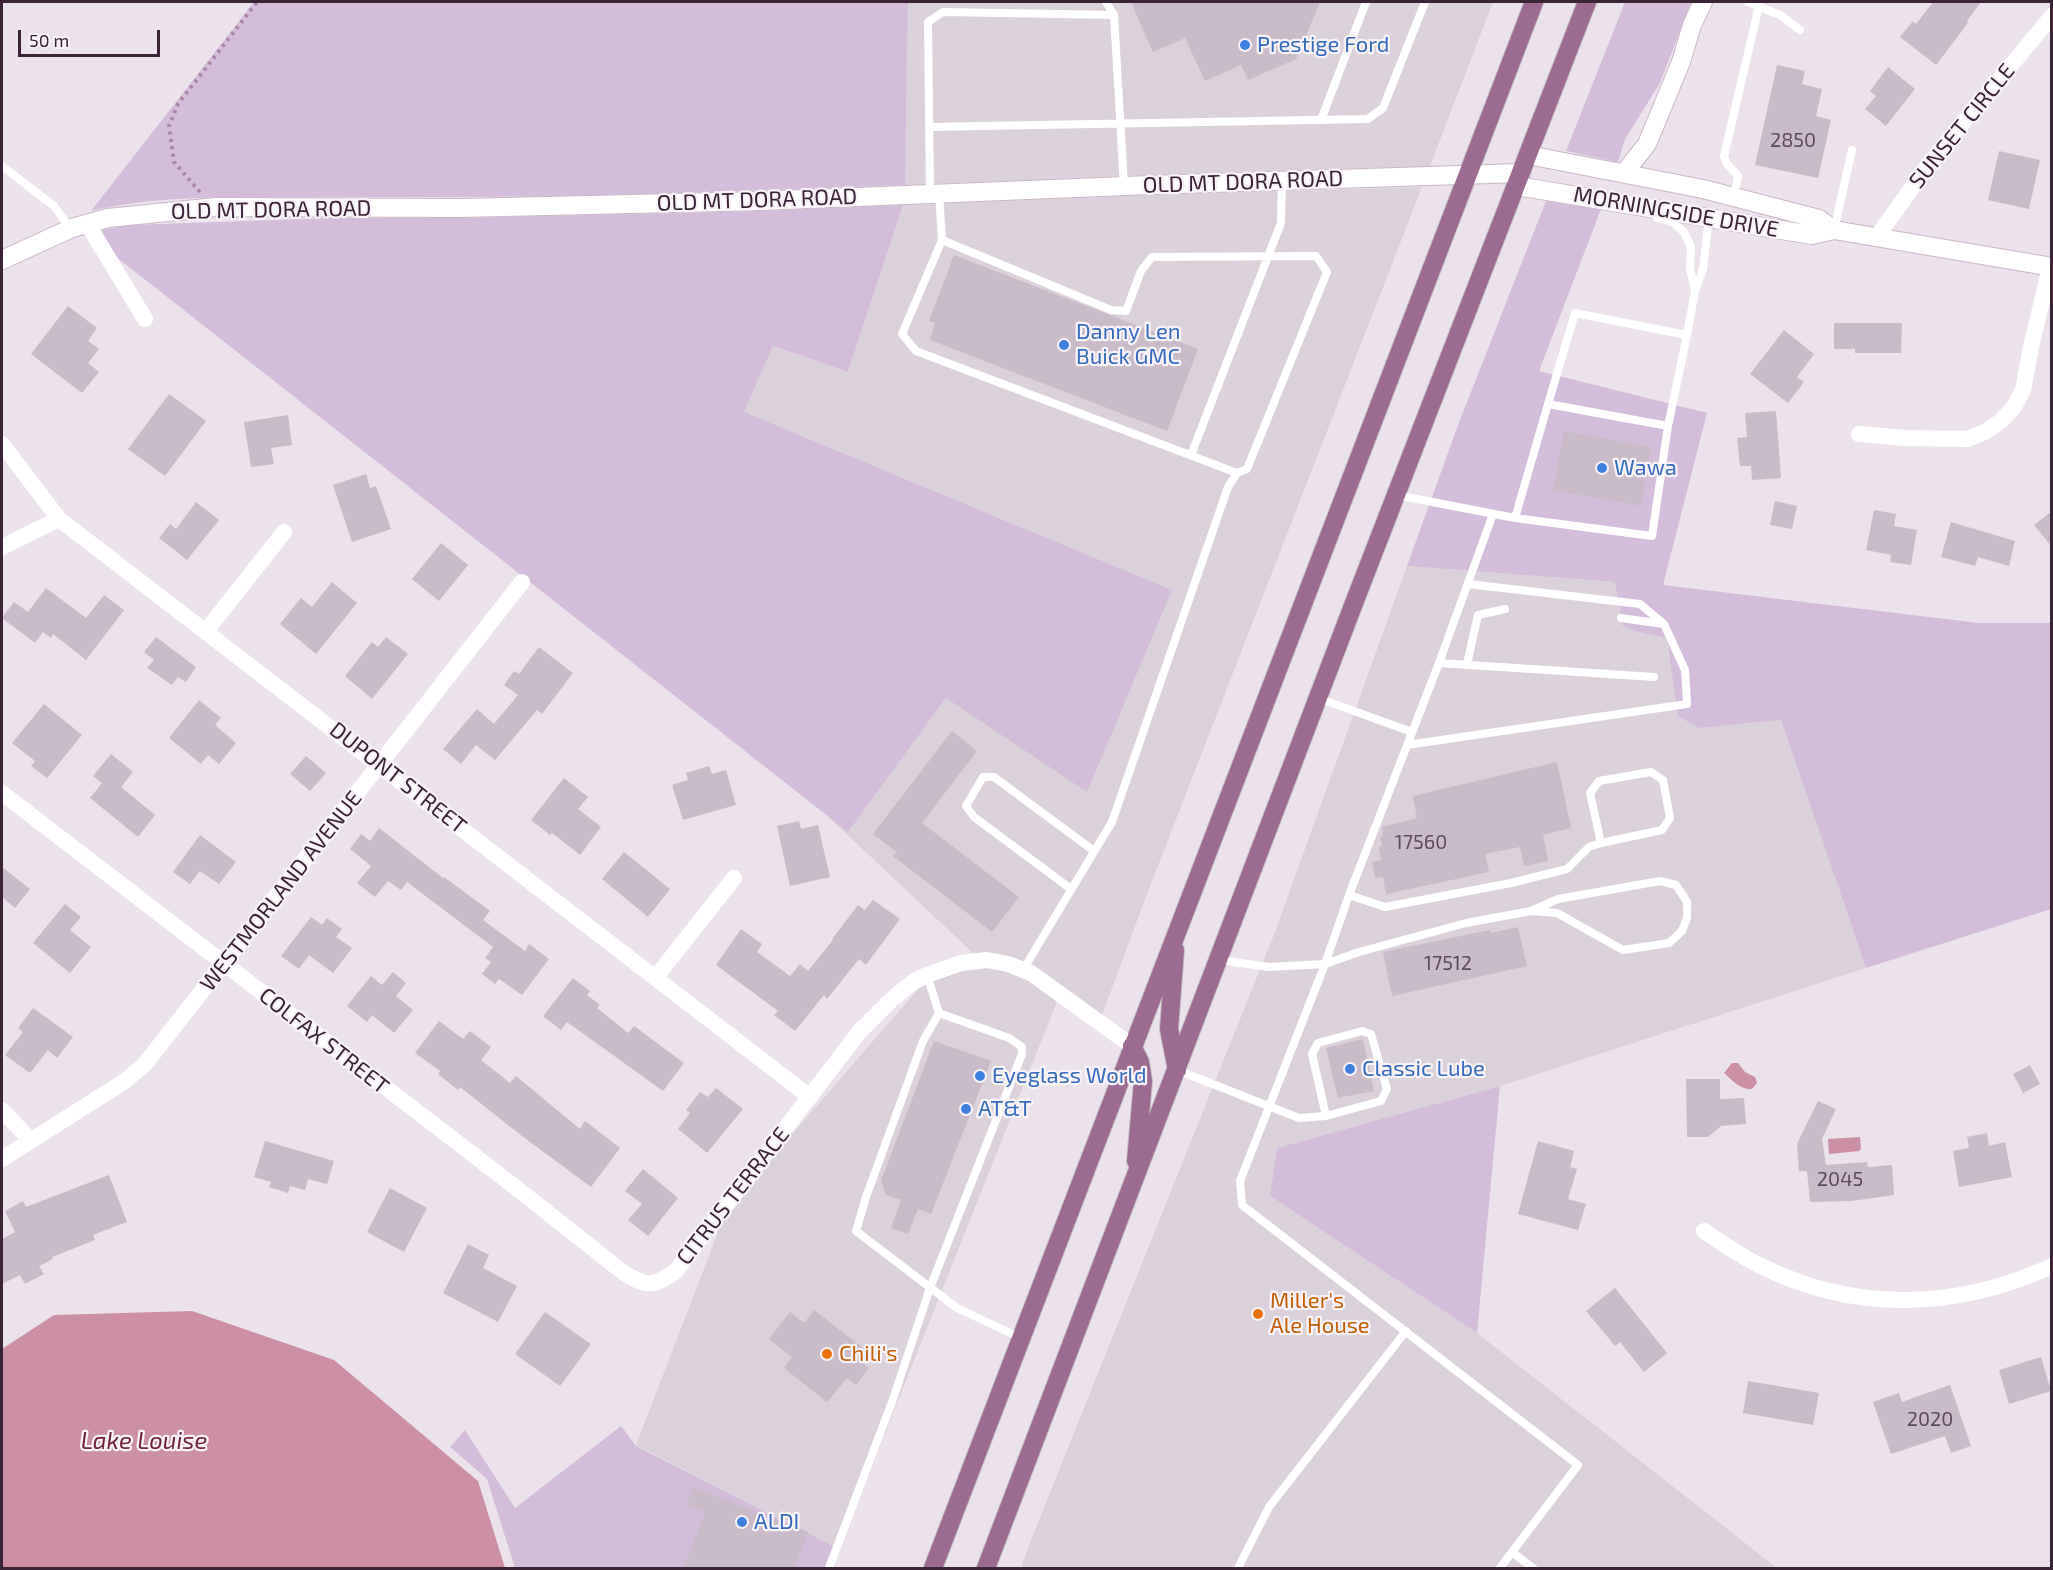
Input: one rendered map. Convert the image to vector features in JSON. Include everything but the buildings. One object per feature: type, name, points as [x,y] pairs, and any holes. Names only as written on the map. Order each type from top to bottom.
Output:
[{"type":"main road","points":[[933,1569],[1534,2]]},
{"type":"main road","points":[[986,1569],[1318,698],[1587,2]]},
{"type":"main road","points":[[1177,930],[1169,1029],[1177,1070]]},
{"type":"main road","points":[[1132,1046],[1140,1062],[1143,1081],[1133,1184]]},
{"type":"street","points":[[1624,173],[1647,144],[1703,2]]},
{"type":"street","name":"SUNSET CIRCLE","points":[[1876,238],[1932,160],[2052,16]]},
{"type":"street","name":"MORNINGSIDE DRIVE","points":[[1528,155],[1714,192],[1819,219],[1834,230]]},
{"type":"street","name":"OLD MT DORA ROAD","points":[[2,260],[79,226],[108,218],[216,207],[473,207],[759,201],[1124,186],[1467,176],[1519,180]]},
{"type":"street","name":"MORNINGSIDE DRIVE","points":[[1519,180],[1601,199],[1812,235],[1834,230],[2051,267]]},
{"type":"street","points":[[1709,218],[1714,192]]},
{"type":"street","points":[[79,226],[145,319]]},
{"type":"street","points":[[1859,434],[1905,438],[1968,439],[1985,432],[2001,421],[2014,407],[2024,390],[2031,347],[2051,267]]},
{"type":"street","name":"DUPONT STREET","points":[[2,444],[59,519],[810,1097]]},
{"type":"street","points":[[2,547],[59,519]]},
{"type":"street","points":[[206,631],[284,532]]},
{"type":"street","name":"WESTMORLAND AVENUE","points":[[2,1160],[125,1081],[145,1064],[522,582]]},
{"type":"street","name":"COLFAX STREET","points":[[2,793],[510,1183],[624,1274],[642,1284],[649,1285]]},
{"type":"street","points":[[656,977],[734,878]]},
{"type":"street","name":"CITRUS TERRACE","points":[[649,1285],[660,1282],[675,1272],[860,1031],[892,999],[913,982],[927,975],[961,963],[987,960],[1008,964],[1047,983],[1132,1046]]},
{"type":"street","points":[[2,1110],[30,1141]]},
{"type":"street","points":[[1704,1231],[1756,1264],[1778,1274],[1843,1294],[1881,1301],[1959,1296],[1995,1289],[2052,1266]]},
{"type":"lane","points":[[1106,2],[1114,15],[1124,186]]},
{"type":"lane","points":[[1321,120],[1366,2]]},
{"type":"lane","points":[[929,127],[1368,119],[1383,108],[1425,2]]},
{"type":"lane","points":[[1748,2],[1780,15],[1800,30]]},
{"type":"lane","points":[[1734,198],[1738,176],[1727,164],[1724,156],[1759,6]]},
{"type":"lane","points":[[1114,15],[943,12],[928,22],[929,127],[934,194],[942,240],[902,334],[916,351],[1237,473]]},
{"type":"lane","points":[[1834,230],[1852,150]]},
{"type":"lane","points":[[2,166],[79,226]]},
{"type":"lane","points":[[1191,455],[1281,223],[1282,181]]},
{"type":"lane","points":[[1601,199],[1605,206],[1672,222],[1684,232],[1691,247],[1690,269],[1695,291]]},
{"type":"lane","points":[[1396,495],[1515,518],[1652,536],[1668,426],[1695,291],[1703,269],[1709,218]]},
{"type":"lane","points":[[942,240],[1111,310],[1126,311],[1141,271],[1152,257],[1316,256],[1327,272],[1247,469],[1237,473],[1228,488],[1112,822],[1023,970]]},
{"type":"lane","points":[[1515,518],[1575,313],[1686,335]]},
{"type":"lane","points":[[1548,404],[1668,426]]},
{"type":"lane","points":[[1493,514],[1325,964],[1240,1181],[1242,1205],[1578,1465],[1500,1569]]},
{"type":"lane","points":[[1407,746],[1688,704],[1685,670],[1664,624],[1640,604],[1468,584]]},
{"type":"lane","points":[[1467,664],[1479,615],[1505,609]]},
{"type":"lane","points":[[1620,618],[1664,624]]},
{"type":"lane","points":[[1439,663],[1654,676]]},
{"type":"lane","points":[[1318,698],[1412,732]]},
{"type":"lane","points":[[1349,895],[1385,907],[1511,883],[1567,869],[1589,847],[1662,830],[1670,818],[1663,780],[1651,772],[1599,781],[1590,792],[1601,843]]},
{"type":"lane","points":[[1071,889],[974,817],[966,806],[983,777],[994,777],[1094,851]]},
{"type":"lane","points":[[1219,960],[1269,967],[1325,964],[1359,952],[1466,923],[1531,910],[1558,899],[1660,881],[1676,885],[1687,902],[1688,918],[1682,931],[1669,943],[1623,950],[1557,913],[1531,910]]},
{"type":"lane","points":[[927,975],[939,1013],[924,1041],[866,1197],[856,1231],[957,1308],[1021,1338]]},
{"type":"lane","points":[[829,1569],[892,1402],[930,1288],[1022,1054],[1022,1047],[1009,1038],[939,1013]]},
{"type":"lane","points":[[1177,1070],[1299,1118],[1326,1116],[1381,1101],[1387,1089],[1371,1034],[1362,1031],[1318,1043],[1312,1054],[1326,1116]]},
{"type":"lane","points":[[1238,1569],[1269,1507],[1406,1331]]},
{"type":"lane","points":[[1512,1552],[1533,1569]]},
{"type":"path","points":[[216,207],[174,162],[169,126],[178,104],[257,2]]},
{"type":"shaded area","points":[[254,2],[908,2],[905,185],[555,196],[203,198],[158,200],[91,211]]},
{"type":"shaded area","points":[[908,2],[1493,2],[1430,166],[905,185]]},
{"type":"shaded area","points":[[1625,2],[1691,2],[1660,83],[1625,139],[1618,162],[1566,151]]},
{"type":"shaded area","points":[[1422,187],[1099,1023],[1058,999],[839,1549],[636,1445],[727,1209],[927,979],[966,966],[988,967],[822,811],[848,831],[946,698],[1171,590],[744,412],[773,346],[848,372],[903,205]]},
{"type":"shaded area","points":[[1546,201],[1601,209],[1539,371],[1707,413],[1663,585],[1979,623],[2051,623],[2051,909],[1866,968],[1781,720],[1699,728],[1678,716],[1667,638],[1638,632],[1623,626],[1615,582],[1407,566],[1458,425]]},
{"type":"shaded area","points":[[903,205],[848,372],[773,346],[744,412],[1172,590],[1087,792],[946,698],[848,832],[87,234],[132,225],[331,218],[462,218],[761,211]]},
{"type":"shaded area","points":[[1407,566],[1615,582],[1637,632],[1667,638],[1700,728],[1781,720],[1866,968],[1500,1086],[1277,1148],[1270,1196],[1477,1333],[1777,1568],[1021,1568],[1275,932]]},
{"type":"shaded area","points":[[1500,1086],[1477,1333],[1270,1196],[1277,1148]]},
{"type":"shaded area","points":[[621,1426],[636,1446],[839,1549],[831,1568],[515,1568],[487,1479],[450,1447],[465,1430],[515,1508]]},
{"type":"water","points":[[1732,1063],[1738,1063],[1745,1072],[1755,1077],[1757,1083],[1752,1089],[1740,1086],[1724,1073]]},
{"type":"water","points":[[1860,1137],[1861,1149],[1859,1151],[1829,1154],[1828,1139]]},
{"type":"water","name":"Lake Louise","points":[[192,1311],[334,1360],[478,1481],[505,1568],[2,1568],[2,1349],[54,1315]]},
{"type":"place","name":"Prestige Ford","points":[[1245,45]]},
{"type":"place","name":"Danny Len Buick GMC","points":[[1064,345]]},
{"type":"place","name":"Wawa","points":[[1602,468]]},
{"type":"place","name":"Classic Lube","points":[[1350,1069]]},
{"type":"place","name":"Eyeglass World","points":[[980,1076]]},
{"type":"place","name":"AT&T","points":[[966,1109]]},
{"type":"place","name":"Miller's Ale House","points":[[1258,1314]]},
{"type":"place","name":"Chili's","points":[[827,1354]]},
{"type":"place","name":"ALDI","points":[[742,1522]]}]
